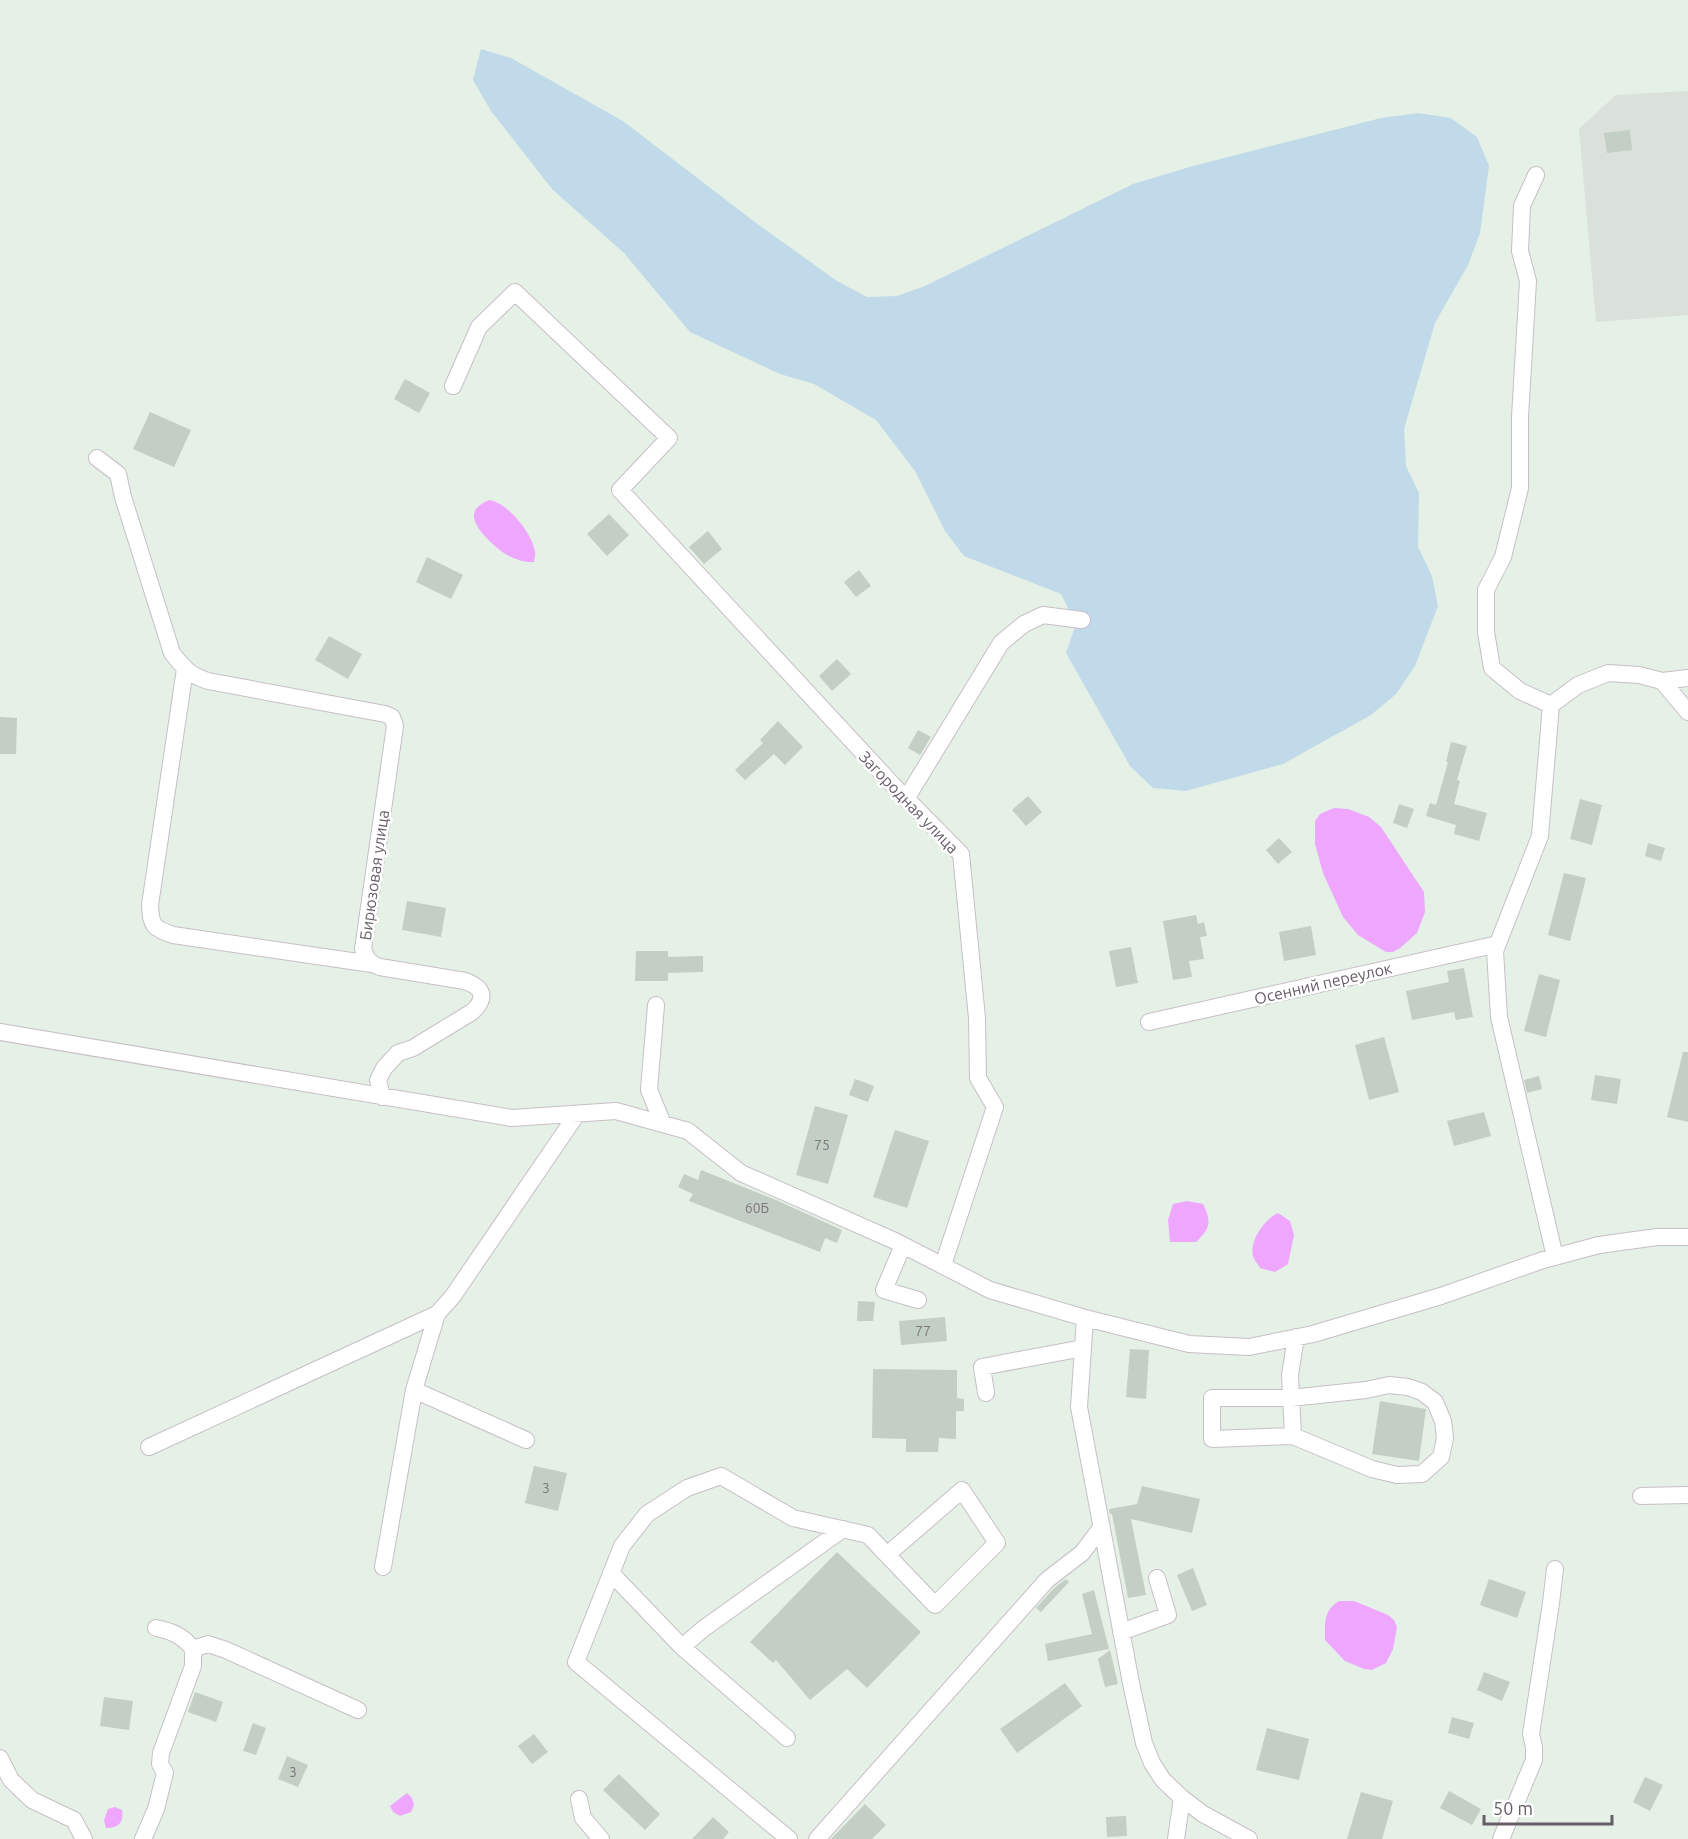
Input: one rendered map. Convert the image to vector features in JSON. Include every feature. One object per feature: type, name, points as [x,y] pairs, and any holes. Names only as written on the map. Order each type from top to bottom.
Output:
[{"type":"street","points":[[1536,175],[1522,206],[1520,251],[1528,281],[1520,417],[1520,488],[1503,556],[1486,590],[1486,632],[1492,668],[1520,691],[1551,705]]},
{"type":"street","name":"Загородная улица","points":[[453,386],[479,327],[515,292],[669,438],[620,490],[906,799],[961,854],[977,1018],[978,1078],[995,1107],[943,1265]]},
{"type":"street","points":[[97,458],[118,474],[123,497],[172,653],[185,669],[150,905],[151,921],[158,930],[173,936],[372,964]]},
{"type":"street","points":[[906,799],[1000,643],[1024,624],[1043,615],[1082,620]]},
{"type":"street","name":"Бирюзовая улица","points":[[185,669],[195,677],[208,681],[392,717],[395,726],[363,949],[372,964],[465,981],[474,984],[482,996],[480,1004],[472,1012],[413,1048],[398,1053],[384,1068],[378,1080],[382,1097]]},
{"type":"street","points":[[1555,1257],[1499,1017],[1495,951],[1540,836],[1551,705],[1578,685],[1608,674],[1639,675],[1662,681],[1688,678]]},
{"type":"street","points":[[1662,681],[1688,712]]},
{"type":"street","name":"Осенний переулок","points":[[1149,1022],[1498,944]]},
{"type":"street","points":[[656,1005],[649,1090],[663,1124]]},
{"type":"street","points":[[0,1032],[512,1118],[616,1111],[688,1131],[741,1173],[903,1245],[990,1290],[1085,1318],[1189,1344],[1249,1347],[1314,1334],[1599,1245],[1657,1237],[1688,1237]]},
{"type":"street","points":[[149,1448],[437,1314],[453,1296],[577,1114]]},
{"type":"street","points":[[903,1245],[884,1290],[918,1300]]},
{"type":"street","points":[[382,1567],[414,1390],[437,1314]]},
{"type":"street","points":[[1085,1318],[1079,1407],[1144,1743],[1152,1763],[1163,1780],[1182,1798],[1203,1814],[1248,1839]]},
{"type":"street","points":[[1293,1436],[1290,1375],[1296,1337]]},
{"type":"street","points":[[986,1393],[982,1367],[1083,1348]]},
{"type":"street","points":[[1389,1385],[1408,1387],[1422,1392],[1435,1402],[1443,1421],[1444,1438],[1442,1457],[1422,1474],[1397,1475],[1372,1468],[1293,1436],[1212,1439],[1212,1398],[1291,1398],[1366,1390],[1389,1385]]},
{"type":"street","points":[[414,1390],[526,1440]]},
{"type":"street","points":[[789,1839],[576,1662],[622,1546],[647,1514],[687,1488],[721,1476],[793,1518],[868,1535],[935,1605],[997,1543],[962,1490],[888,1554]]},
{"type":"street","points":[[1641,1496],[1688,1495]]},
{"type":"street","points":[[817,1839],[1047,1580],[1082,1553],[1101,1528]]},
{"type":"street","points":[[682,1647],[703,1629],[843,1529]]},
{"type":"street","points":[[1501,1839],[1534,1760],[1531,1734],[1555,1569]]},
{"type":"street","points":[[611,1573],[682,1647],[787,1738]]},
{"type":"street","points":[[1121,1632],[1168,1615],[1157,1578]]},
{"type":"street","points":[[143,1839],[156,1809],[165,1773],[160,1764],[161,1753],[192,1666],[193,1649],[187,1640],[172,1631],[156,1628]]},
{"type":"street","points":[[193,1649],[208,1644],[226,1650],[358,1710]]},
{"type":"street","points":[[0,1758],[11,1780],[32,1800],[74,1820],[84,1839]]},
{"type":"street","points":[[1176,1839],[1182,1798]]},
{"type":"street","points":[[579,1799],[583,1818],[601,1839]]},
{"type":"shaded area","points":[[481,49],[511,58],[623,121],[756,223],[837,281],[867,297],[897,296],[925,286],[1133,184],[1193,166],[1381,118],[1418,113],[1451,118],[1477,137],[1489,166],[1480,233],[1468,265],[1435,323],[1404,429],[1406,466],[1419,493],[1418,547],[1432,576],[1438,606],[1415,666],[1396,694],[1371,715],[1283,764],[1186,791],[1153,788],[1130,766],[1066,653],[1076,624],[1061,594],[964,556],[945,531],[915,471],[876,420],[814,384],[780,374],[690,332],[624,253],[552,189],[491,111],[473,80]]},
{"type":"shaded area","points":[[1688,91],[1688,315],[1596,322],[1579,129],[1616,95]]},
{"type":"shaded area","points":[[489,500],[504,506],[524,528],[533,545],[534,562],[507,555],[483,534],[474,514],[478,507]]},
{"type":"shaded area","points":[[1334,808],[1348,809],[1369,817],[1381,827],[1424,892],[1425,912],[1417,933],[1393,952],[1386,952],[1358,935],[1343,917],[1323,873],[1315,844],[1315,821],[1320,814]]},
{"type":"shaded area","points":[[1187,1201],[1203,1204],[1208,1216],[1207,1229],[1196,1242],[1170,1242],[1168,1220],[1173,1204]]},
{"type":"shaded area","points":[[1278,1213],[1290,1221],[1294,1235],[1288,1264],[1275,1272],[1260,1268],[1252,1250],[1259,1231]]},
{"type":"shaded area","points":[[1339,1601],[1354,1601],[1388,1615],[1394,1620],[1397,1627],[1393,1649],[1386,1663],[1372,1670],[1364,1669],[1345,1661],[1325,1640],[1325,1623],[1328,1613]]},
{"type":"shaded area","points":[[407,1793],[414,1805],[411,1812],[400,1816],[393,1812],[390,1806]]},
{"type":"shaded area","points":[[115,1807],[122,1810],[121,1821],[114,1827],[106,1828],[104,1820],[108,1809]]},
{"type":"building","points":[[1630,130],[1632,150],[1607,153],[1604,133]]},
{"type":"building","points":[[405,379],[430,393],[419,413],[394,399]]},
{"type":"building","points":[[150,412],[191,430],[174,467],[133,449]]},
{"type":"building","points":[[609,514],[629,535],[607,556],[587,534]]},
{"type":"building","points":[[708,531],[722,549],[704,564],[689,547]]},
{"type":"building","points":[[427,557],[463,575],[451,599],[416,582]]},
{"type":"building","points":[[859,570],[871,586],[856,597],[844,582]]},
{"type":"building","points":[[329,636],[362,654],[348,679],[315,660]]},
{"type":"building","points":[[837,659],[851,674],[832,691],[819,676]]},
{"type":"building","points":[[0,717],[17,718],[16,754],[0,754]]},
{"type":"building","points":[[778,721],[803,747],[785,765],[774,754],[745,780],[735,770],[763,743],[760,740]]},
{"type":"building","points":[[918,730],[931,737],[920,755],[908,748]]},
{"type":"building","points":[[1451,742],[1467,746],[1457,780],[1460,781],[1454,804],[1487,813],[1479,841],[1454,834],[1456,825],[1426,816],[1430,803],[1436,805]]},
{"type":"building","points":[[1028,796],[1042,812],[1026,826],[1012,810]]},
{"type":"building","points":[[1580,799],[1602,805],[1592,845],[1570,839]]},
{"type":"building","points":[[1399,804],[1414,809],[1407,828],[1393,823]]},
{"type":"building","points":[[1279,838],[1292,852],[1278,864],[1266,850]]},
{"type":"building","points":[[1648,843],[1665,848],[1661,861],[1645,856]]},
{"type":"building","points":[[1564,873],[1586,878],[1570,941],[1548,935]]},
{"type":"building","points":[[407,901],[446,908],[441,937],[402,930]]},
{"type":"building","points":[[1196,915],[1198,924],[1204,922],[1207,936],[1200,937],[1204,959],[1189,961],[1192,977],[1173,980],[1163,921]]},
{"type":"building","points":[[1311,926],[1316,955],[1284,961],[1279,932]]},
{"type":"building","points":[[1131,947],[1138,983],[1116,987],[1109,951]]},
{"type":"building","points":[[636,951],[668,951],[668,957],[703,956],[703,972],[668,973],[668,981],[635,981]]},
{"type":"building","points":[[1464,968],[1473,1017],[1456,1020],[1454,1012],[1412,1020],[1406,991],[1449,982],[1447,971]]},
{"type":"building","points":[[1539,974],[1560,980],[1546,1037],[1524,1031]]},
{"type":"building","points":[[1384,1037],[1399,1092],[1369,1100],[1355,1045]]},
{"type":"building","points":[[1683,1052],[1688,1052],[1688,1122],[1667,1117]]},
{"type":"building","points":[[1595,1075],[1621,1079],[1617,1104],[1591,1100]]},
{"type":"building","points":[[1539,1076],[1542,1089],[1527,1093],[1524,1080]]},
{"type":"building","points":[[855,1079],[874,1086],[868,1102],[849,1095]]},
{"type":"building","points":[[815,1106],[848,1115],[828,1184],[796,1175]]},
{"type":"building","points":[[1484,1112],[1491,1136],[1454,1146],[1447,1121]]},
{"type":"building","points":[[895,1130],[929,1141],[907,1208],[873,1197]]},
{"type":"building","points":[[701,1170],[842,1230],[837,1243],[825,1238],[820,1252],[689,1201],[693,1194],[678,1187],[684,1174],[698,1180]]},
{"type":"building","points":[[858,1301],[875,1302],[873,1321],[857,1321]]},
{"type":"building","points":[[945,1317],[947,1341],[901,1345],[899,1321]]},
{"type":"building","points":[[1130,1349],[1149,1350],[1146,1399],[1126,1397]]},
{"type":"building","points":[[873,1369],[957,1370],[957,1398],[964,1399],[964,1411],[956,1411],[956,1439],[939,1438],[938,1452],[906,1452],[906,1439],[872,1438]]},
{"type":"building","points":[[1380,1401],[1426,1409],[1419,1461],[1372,1454]]},
{"type":"building","points":[[534,1466],[567,1473],[558,1511],[525,1503]]},
{"type":"building","points":[[1142,1486],[1200,1499],[1192,1533],[1131,1519],[1146,1595],[1128,1598],[1112,1514],[1109,1509],[1137,1504]]},
{"type":"building","points":[[837,1552],[921,1632],[867,1688],[847,1669],[810,1700],[776,1660],[773,1663],[750,1642]]},
{"type":"building","points":[[1193,1568],[1207,1605],[1192,1611],[1177,1575]]},
{"type":"building","points":[[1066,1579],[1069,1582],[1041,1612],[1036,1608],[1054,1588]]},
{"type":"building","points":[[1489,1579],[1526,1592],[1517,1618],[1480,1605]]},
{"type":"building","points":[[1094,1590],[1109,1649],[1048,1661],[1045,1644],[1092,1634],[1082,1594]]},
{"type":"building","points":[[1110,1650],[1118,1684],[1105,1687],[1098,1659]]},
{"type":"building","points":[[1484,1672],[1510,1682],[1502,1701],[1477,1690]]},
{"type":"building","points":[[1065,1683],[1082,1706],[1017,1753],[1000,1729]]},
{"type":"building","points":[[195,1692],[223,1702],[216,1722],[188,1712]]},
{"type":"building","points":[[104,1697],[133,1701],[129,1730],[100,1726]]},
{"type":"building","points":[[1452,1717],[1474,1723],[1469,1739],[1448,1733]]},
{"type":"building","points":[[253,1723],[266,1728],[256,1755],[243,1751]]},
{"type":"building","points":[[1267,1728],[1309,1739],[1299,1780],[1256,1770]]},
{"type":"building","points":[[534,1734],[548,1752],[532,1764],[518,1746]]},
{"type":"building","points":[[287,1756],[308,1765],[298,1787],[278,1779]]},
{"type":"building","points":[[619,1774],[660,1814],[645,1830],[603,1790]]},
{"type":"building","points":[[1645,1777],[1663,1785],[1650,1811],[1633,1802]]},
{"type":"building","points":[[1449,1791],[1481,1809],[1472,1825],[1440,1808]]},
{"type":"building","points":[[1361,1792],[1393,1801],[1382,1839],[1347,1839]]},
{"type":"building","points":[[865,1804],[886,1825],[872,1839],[831,1839]]},
{"type":"building","points":[[1126,1816],[1127,1836],[1107,1837],[1106,1817]]},
{"type":"building","points":[[713,1817],[729,1832],[723,1839],[692,1839]]}]
